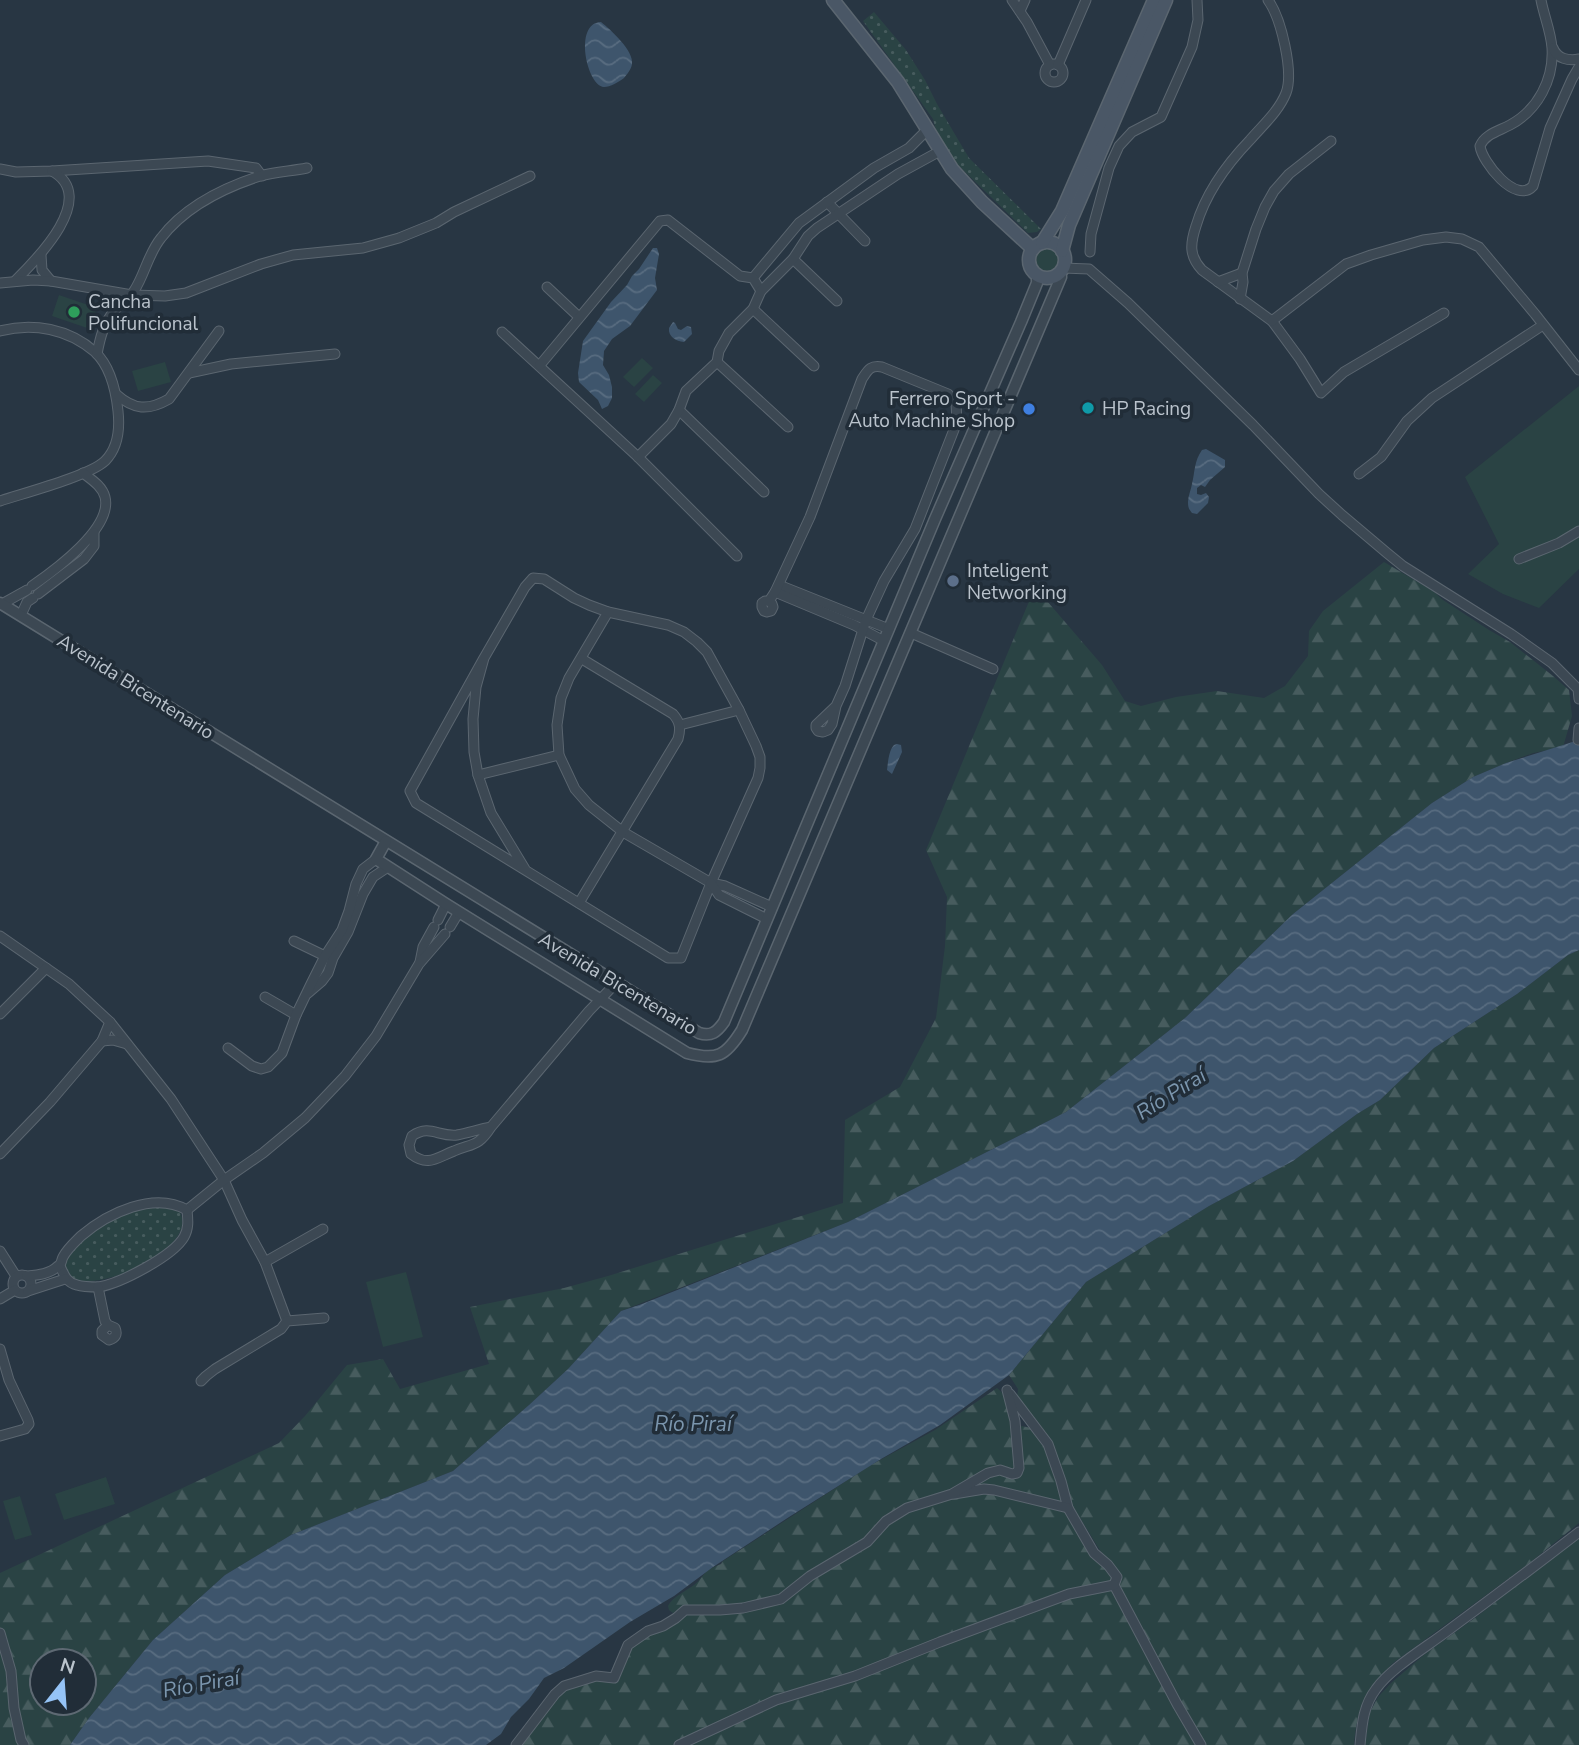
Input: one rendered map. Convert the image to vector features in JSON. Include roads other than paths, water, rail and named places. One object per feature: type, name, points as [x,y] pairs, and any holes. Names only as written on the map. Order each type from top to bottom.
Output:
[{"type":"main road","points":[[833,0],[898,82],[952,169],[982,202],[1037,246],[1054,243],[1062,251],[1065,256],[1061,270],[1049,278],[1037,275],[1029,260],[1037,246],[1054,226],[1062,211],[1154,0]]},
{"type":"main road","points":[[1062,251],[1069,225],[1166,0]]},
{"type":"street","points":[[1012,0],[1054,65],[1086,0]]},
{"type":"street","points":[[1020,11],[1025,0]]},
{"type":"street","points":[[1090,252],[1091,234],[1109,167],[1119,146],[1132,132],[1161,117],[1192,47],[1198,20],[1197,0]]},
{"type":"street","points":[[1268,0],[1279,21],[1289,84],[1281,104],[1222,172],[1209,192],[1193,235],[1191,250],[1194,262],[1202,271],[1272,321],[1321,393],[1344,372],[1444,313]]},
{"type":"street","points":[[1541,0],[1555,53],[1569,60],[1579,59]]},
{"type":"street","points":[[1552,47],[1549,75],[1541,96],[1518,121],[1484,139],[1480,146],[1484,158],[1515,191],[1526,191],[1533,186],[1550,128],[1579,67]]},
{"type":"street","points":[[753,278],[799,223],[874,168],[909,148],[928,130]]},
{"type":"street","points":[[1240,299],[1242,273],[1256,229],[1274,191],[1289,174],[1331,141]]},
{"type":"street","points":[[909,148],[918,162]]},
{"type":"street","points":[[638,457],[671,424],[687,391],[717,362],[719,351],[729,333],[753,309],[761,291],[793,259],[808,236],[898,174],[940,151]]},
{"type":"street","points":[[0,169],[16,172],[52,171],[208,161],[256,168],[262,176]]},
{"type":"street","points":[[97,354],[106,322],[132,295],[159,240],[176,221],[198,204],[236,185],[262,176],[307,169]]},
{"type":"street","points":[[16,280],[41,255],[65,217],[68,188],[65,181],[52,171]]},
{"type":"street","points":[[0,283],[16,280],[51,281],[132,295],[165,296],[186,293],[261,264],[293,255],[363,248],[399,238],[436,223],[530,176]]},
{"type":"street","points":[[827,202],[865,241]]},
{"type":"street","points":[[540,365],[660,221],[668,220],[740,276],[753,278],[761,291]]},
{"type":"street","points":[[1272,321],[1346,264],[1423,240],[1446,237],[1462,239],[1479,247],[1579,370]]},
{"type":"street","points":[[41,255],[41,270],[51,281]]},
{"type":"street","points":[[793,259],[837,301]]},
{"type":"street","points":[[1061,270],[1089,269],[1128,303],[1342,515],[1404,566],[1552,663],[1578,689],[1579,699]]},
{"type":"street","name":"Avenida Bicentenario","points":[[376,859],[687,1053],[701,1057],[719,1055],[732,1046],[742,1030],[815,861],[1061,277],[1061,270]]},
{"type":"street","points":[[1218,282],[1242,273]]},
{"type":"street","name":"Avenida Bicentenario","points":[[1,603],[616,983],[699,1033],[711,1034],[724,1023],[889,628],[1021,322],[1037,283],[1037,275]]},
{"type":"street","points":[[547,287],[579,317]]},
{"type":"street","points":[[753,309],[814,366]]},
{"type":"street","points":[[1021,322],[1032,328],[1039,328]]},
{"type":"street","points":[[1359,474],[1381,457],[1407,421],[1432,398],[1543,325]]},
{"type":"street","points":[[0,331],[43,327],[72,336],[97,354],[108,372],[116,394],[119,429],[115,447],[104,462],[83,473],[0,501]]},
{"type":"street","points":[[116,394],[124,402],[135,406],[159,405],[169,399],[219,331]]},
{"type":"street","points":[[502,332],[638,457],[737,556]]},
{"type":"street","points":[[189,373],[231,364],[335,354]]},
{"type":"street","points":[[717,362],[788,427]]},
{"type":"street","points":[[769,601],[810,517],[862,379],[869,368],[882,367],[948,394],[956,402],[957,422],[915,529],[884,582],[864,625],[836,706]]},
{"type":"street","points":[[993,388],[1011,396]]},
{"type":"street","points":[[679,410],[764,492]]},
{"type":"street","points":[[1,603],[29,594],[94,533],[103,519],[106,509],[105,495],[96,482],[83,473]]},
{"type":"street","points":[[1519,559],[1559,543],[1579,531]]},
{"type":"street","points":[[533,578],[544,579],[574,598],[608,612],[668,625],[697,642],[706,652],[739,710],[760,757],[758,778],[681,958],[668,958],[416,803],[410,791],[525,587],[533,578]]},
{"type":"street","points":[[777,588],[864,625],[884,641]]},
{"type":"street","points":[[21,615],[29,594]]},
{"type":"street","points":[[608,612],[569,678],[561,698],[557,725],[559,755],[575,789],[589,805],[623,832],[711,883],[725,886],[772,907]]},
{"type":"street","points":[[864,625],[889,628]]},
{"type":"street","points":[[911,633],[993,669]]},
{"type":"street","points":[[484,658],[476,687],[472,719],[478,775],[491,813],[525,869]]},
{"type":"street","points":[[579,903],[680,732],[680,725],[673,714],[582,659]]},
{"type":"street","points":[[680,725],[739,710]]},
{"type":"street","points":[[1578,740],[1579,728]]},
{"type":"street","points":[[478,775],[559,755]]},
{"type":"street","points":[[228,1048],[252,1066],[261,1069],[268,1067],[282,1053],[296,1015],[325,956],[342,930],[363,869],[376,859],[386,841]]},
{"type":"street","points":[[307,994],[323,981],[373,877],[388,867],[399,849]]},
{"type":"street","points":[[795,853],[815,861]]},
{"type":"street","points":[[711,883],[719,895],[767,919]]},
{"type":"street","points":[[419,964],[423,947],[457,885]]},
{"type":"street","points":[[187,1210],[305,1118],[345,1076],[376,1036],[419,964],[447,931],[470,893]]},
{"type":"street","points":[[0,936],[69,985],[110,1022],[171,1099],[224,1180],[265,1262],[287,1321]]},
{"type":"street","points":[[294,942],[325,956]]},
{"type":"street","points":[[751,957],[753,963],[758,966],[770,965]]},
{"type":"street","points":[[0,1013],[46,968]]},
{"type":"street","points":[[491,1127],[457,1135],[444,1135],[432,1130],[420,1131],[412,1136],[409,1145],[411,1154],[418,1160],[432,1161],[474,1145],[484,1138],[600,998],[616,983]]},
{"type":"street","points":[[265,997],[296,1015]]},
{"type":"street","points":[[0,1154],[50,1102],[102,1041],[110,1022]]},
{"type":"street","points":[[724,1023],[742,1030]]},
{"type":"street","points":[[102,1041],[113,1040],[128,1044]]},
{"type":"street","points":[[65,1279],[20,1293],[15,1290],[13,1281],[16,1276],[22,1274],[40,1275],[60,1266],[69,1249],[81,1236],[138,1205],[162,1202],[187,1210]]},
{"type":"street","points":[[60,1266],[65,1279],[76,1285],[98,1287],[128,1277],[179,1244],[188,1224],[187,1210]]},
{"type":"street","points":[[265,1262],[323,1229]]},
{"type":"street","points":[[0,1251],[16,1276]]},
{"type":"street","points":[[27,1276],[32,1283],[28,1291]]},
{"type":"street","points":[[98,1287],[108,1325]]},
{"type":"street","points":[[0,1299],[15,1290]]},
{"type":"street","points":[[201,1381],[215,1369],[281,1329],[287,1321],[324,1318]]},
{"type":"street","points":[[0,1349],[9,1380],[29,1424],[25,1429],[0,1436]]},
{"type":"street","points":[[952,1494],[988,1473],[1000,1470],[1017,1473],[1019,1468],[1014,1421],[1007,1390],[1048,1444],[1068,1508],[1094,1553],[1108,1565],[1116,1577],[1114,1585],[1201,1745]]},
{"type":"street","points":[[516,1745],[564,1686],[596,1676],[614,1678],[628,1645],[648,1631],[663,1626],[685,1610],[743,1608],[781,1599],[810,1576],[867,1542],[886,1521],[907,1508],[952,1494],[984,1489],[1068,1508]]},
{"type":"street","points":[[1360,1745],[1363,1715],[1376,1688],[1403,1664],[1579,1532]]},
{"type":"street","points":[[679,1745],[776,1700],[855,1676],[1057,1598],[1114,1585]]},
{"type":"street","points":[[0,1633],[11,1671],[13,1708],[24,1745]]},
{"type":"water","points":[[601,22],[616,35],[632,59],[630,70],[624,78],[604,87],[592,77],[585,43],[587,32],[592,25]]},
{"type":"water","points":[[653,248],[657,248],[659,254],[655,278],[657,290],[630,326],[612,339],[604,351],[603,365],[609,375],[612,398],[608,406],[602,409],[598,400],[579,382],[583,341]]},
{"type":"water","points":[[673,322],[681,330],[687,326],[691,327],[692,334],[684,342],[671,336],[669,328]]},
{"type":"water","points":[[1206,449],[1225,460],[1225,467],[1205,487],[1201,485],[1197,488],[1197,494],[1206,493],[1209,497],[1208,503],[1197,514],[1189,509],[1188,500],[1197,458],[1202,450]]},
{"type":"water","name":"Río Piraí","points":[[1579,740],[1579,950],[1434,1048],[1380,1100],[1293,1161],[1209,1206],[1086,1282],[1009,1375],[940,1425],[789,1517],[674,1596],[630,1622],[564,1668],[544,1678],[529,1699],[511,1717],[501,1734],[486,1745],[70,1745],[90,1717],[98,1717],[98,1707],[153,1640],[225,1575],[291,1535],[453,1471],[568,1369],[621,1311],[848,1222],[1066,1112],[1185,1018],[1293,914],[1432,803],[1473,777],[1506,763]]},
{"type":"water","points":[[901,745],[902,752],[892,774],[887,770],[888,760],[892,747]]},
{"type":"place","name":"Cancha Polifuncional","points":[[74,312]]},
{"type":"place","name":"HP Racing","points":[[1088,408]]},
{"type":"place","name":"Ferrero Sport - Auto Machine Shop","points":[[1029,409]]},
{"type":"place","name":"Inteligent Networking","points":[[953,581]]}]
